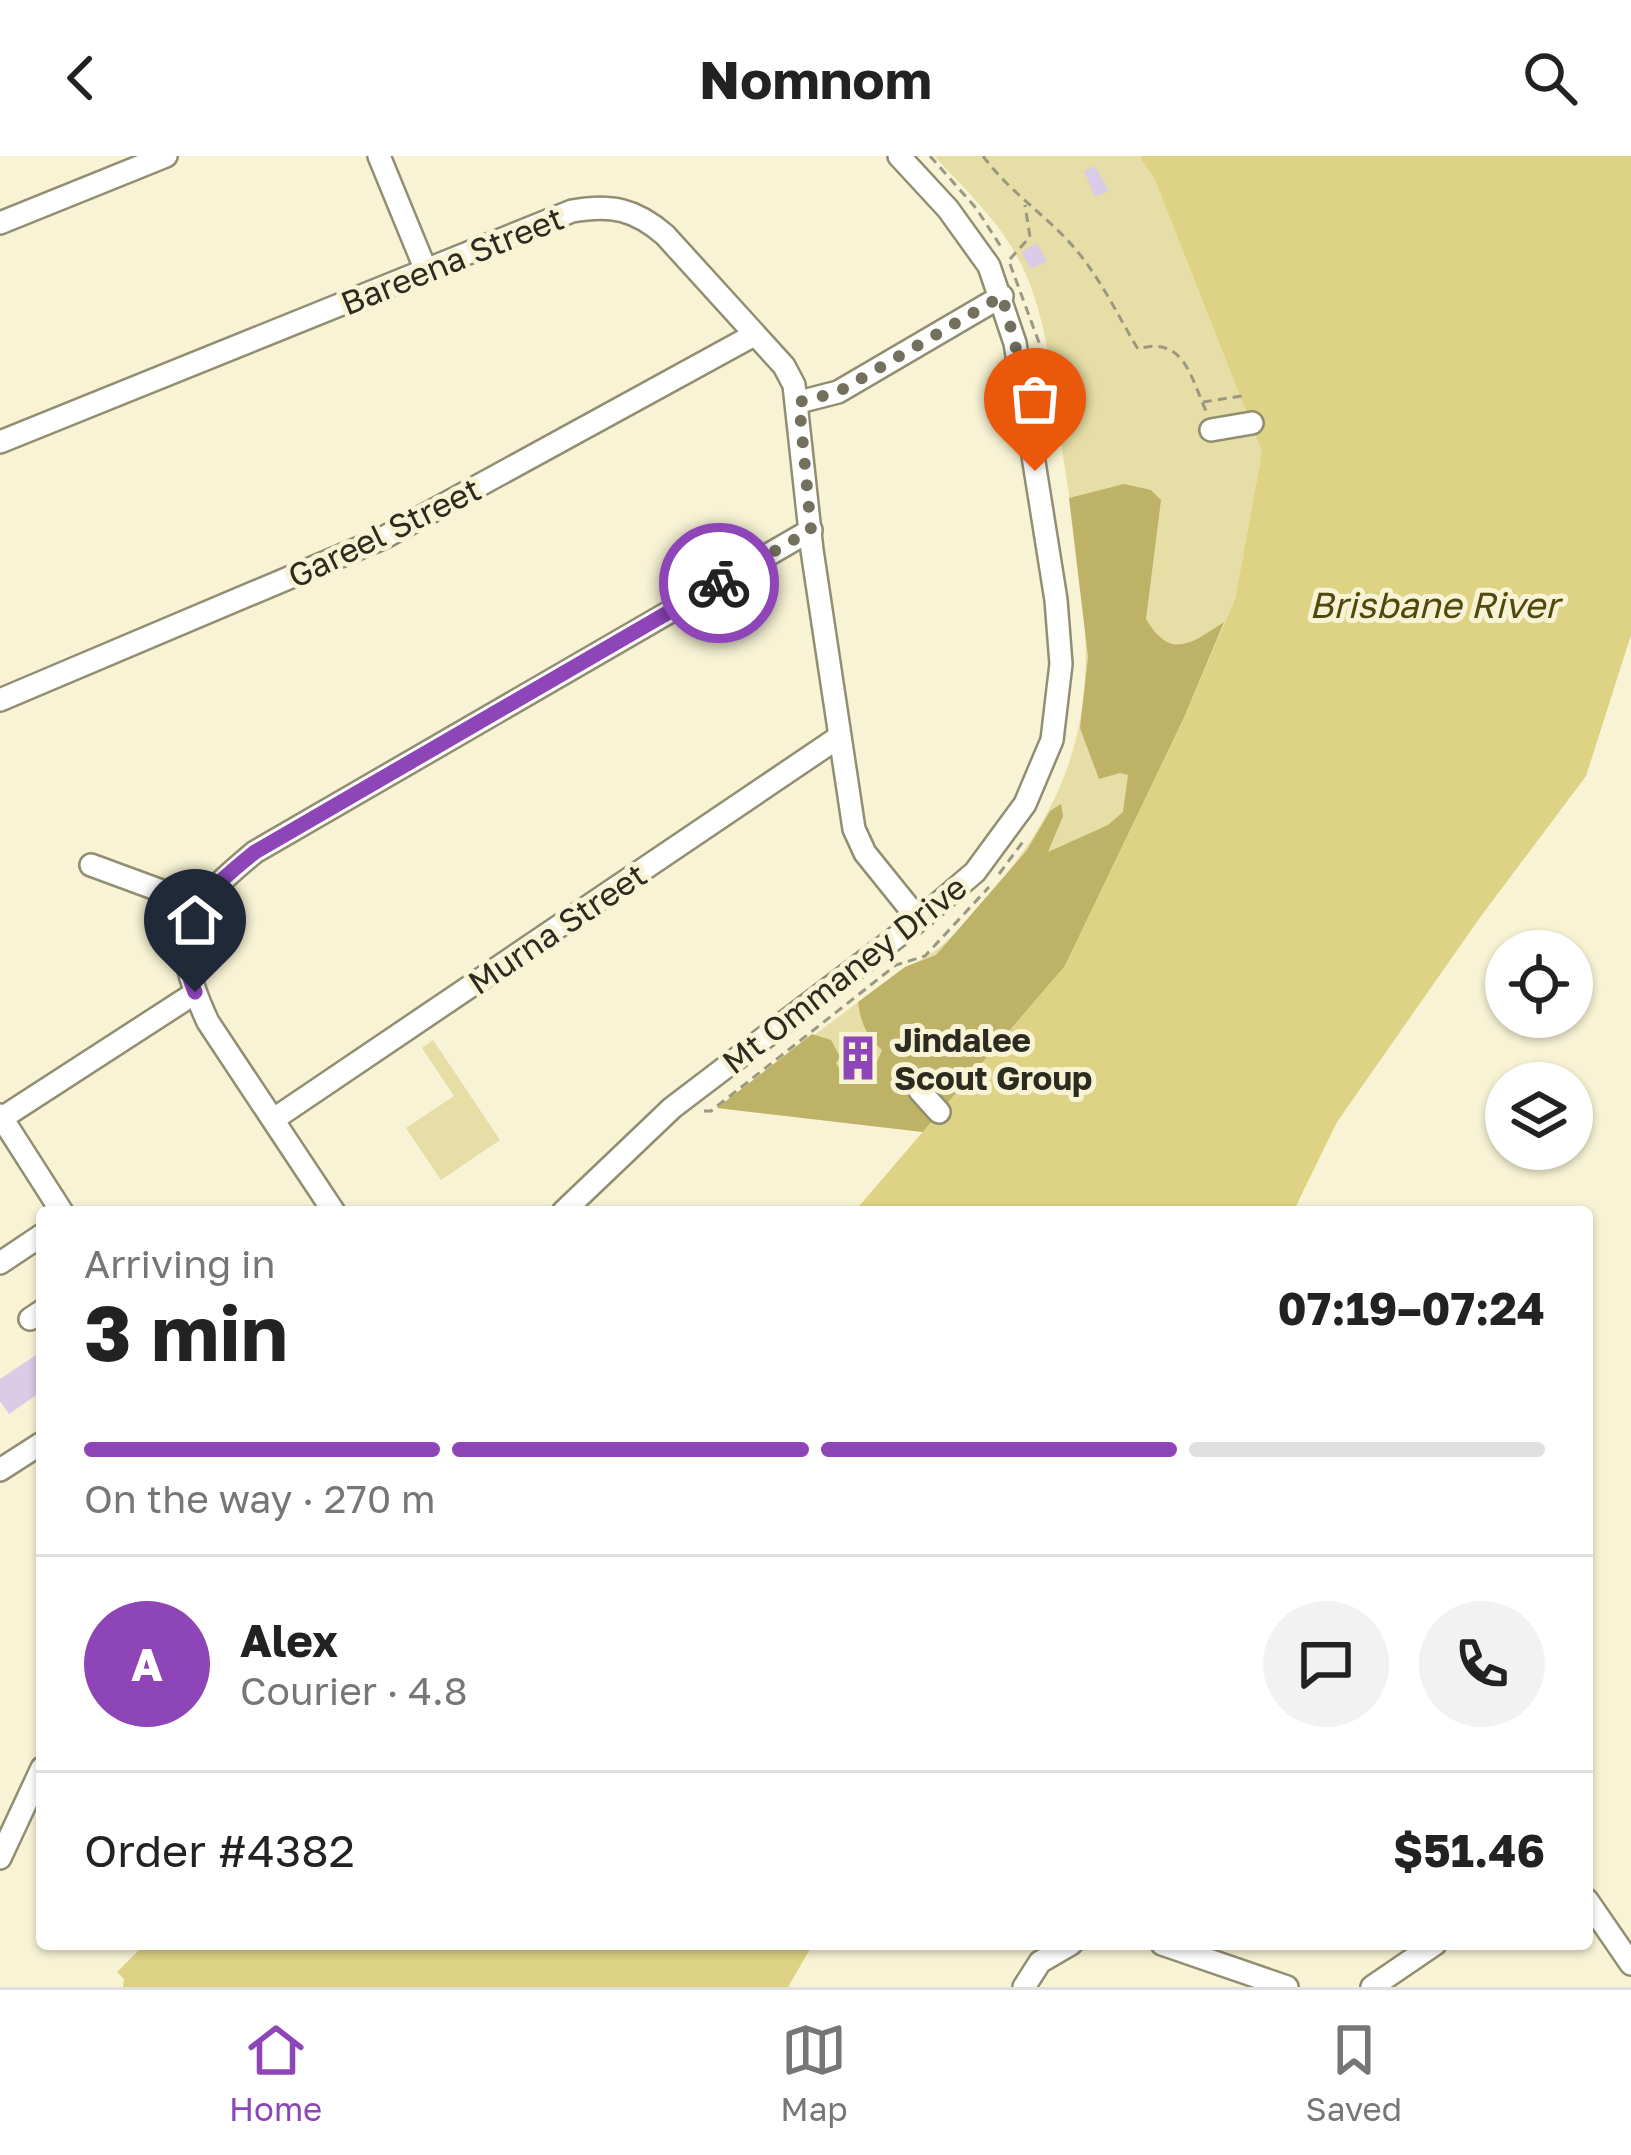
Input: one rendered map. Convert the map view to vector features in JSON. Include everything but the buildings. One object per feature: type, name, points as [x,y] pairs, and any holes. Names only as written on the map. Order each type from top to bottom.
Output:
[{"type":"street","points":[[0,223],[166,156]]},
{"type":"street","points":[[379,156],[425,268]]},
{"type":"street","name":"Mt Ommaney Drive","points":[[569,1206],[672,1108],[975,872],[1025,803],[1052,740],[1061,664],[1056,600],[1015,343],[989,266],[969,235],[899,156]]},
{"type":"street","name":"Bareena Street","points":[[0,442],[572,212],[623,208],[644,218],[784,366],[799,402],[811,530],[849,805],[860,841],[919,920]]},
{"type":"street","points":[[799,402],[838,392],[1002,296]]},
{"type":"street","name":"Gareel Street","points":[[1,698],[383,538],[754,335]]},
{"type":"street","points":[[1210,430],[1252,423]]},
{"type":"street","points":[[330,1206],[208,1022],[189,978],[187,947],[196,904],[255,852],[811,530]]},
{"type":"street","name":"Murna Street","points":[[274,1119],[839,737]]},
{"type":"street","points":[[91,865],[196,904]]},
{"type":"street","points":[[58,1206],[1,1116],[195,992]]},
{"type":"street","points":[[920,1091],[939,1112]]},
{"type":"street","points":[[0,1263],[36,1239]]},
{"type":"street","points":[[0,1470],[36,1447]]},
{"type":"street","points":[[0,1858],[36,1781]]},
{"type":"street","points":[[1593,1909],[1631,1964]]},
{"type":"street","points":[[1024,1987],[1040,1962],[1060,1950]]},
{"type":"street","points":[[1179,1950],[1287,1987]]},
{"type":"street","points":[[1372,1987],[1426,1950]]},
{"type":"path","points":[[983,156],[1009,189],[1078,252],[1138,349],[1152,345],[1182,357],[1202,402],[1242,396]]},
{"type":"path","points":[[1009,260],[1030,237],[1024,202]]},
{"type":"shaded area","points":[[934,156],[1139,156],[1155,180],[1262,452],[1235,599],[1183,720],[923,1132],[717,1108],[954,934],[1033,836],[1061,784],[1077,732],[1085,680],[1085,627],[1043,330],[1030,284],[1012,247]]},
{"type":"shaded area","points":[[1124,484],[1151,490],[1161,500],[1146,619],[1155,632],[1173,644],[1183,644],[1224,622],[1183,720],[1065,966],[923,1132],[717,1108],[812,1034],[831,1040],[840,1057],[836,1063],[840,1070],[862,1081],[873,1071],[882,1050],[865,1029],[858,1002],[905,967],[936,955],[1027,850],[1050,811],[1061,804],[1063,816],[1048,852],[1108,825],[1123,812],[1128,775],[1099,779],[1080,728],[1088,657],[1069,498]]},
{"type":"shaded area","points":[[433,1040],[500,1140],[441,1180],[406,1128],[454,1096],[422,1048]]},
{"type":"water","name":"Brisbane River","points":[[1139,156],[1631,156],[1631,635],[1586,776],[1337,1122],[1296,1206],[859,1206],[1065,966],[1183,720],[1235,599],[1262,452],[1155,180]]},
{"type":"water","points":[[139,1950],[810,1950],[788,1987],[123,1987],[124,1979],[117,1972]]},
{"type":"way so far","points":[[719,583],[811,530],[799,402],[838,392],[1002,296],[1015,343],[1035,471]]},
{"type":"place","name":"Jindalee Scout Group","points":[[858,1058]]},
{"type":"route","points":[[195,992],[187,947],[196,904],[255,852],[719,583]]}]
